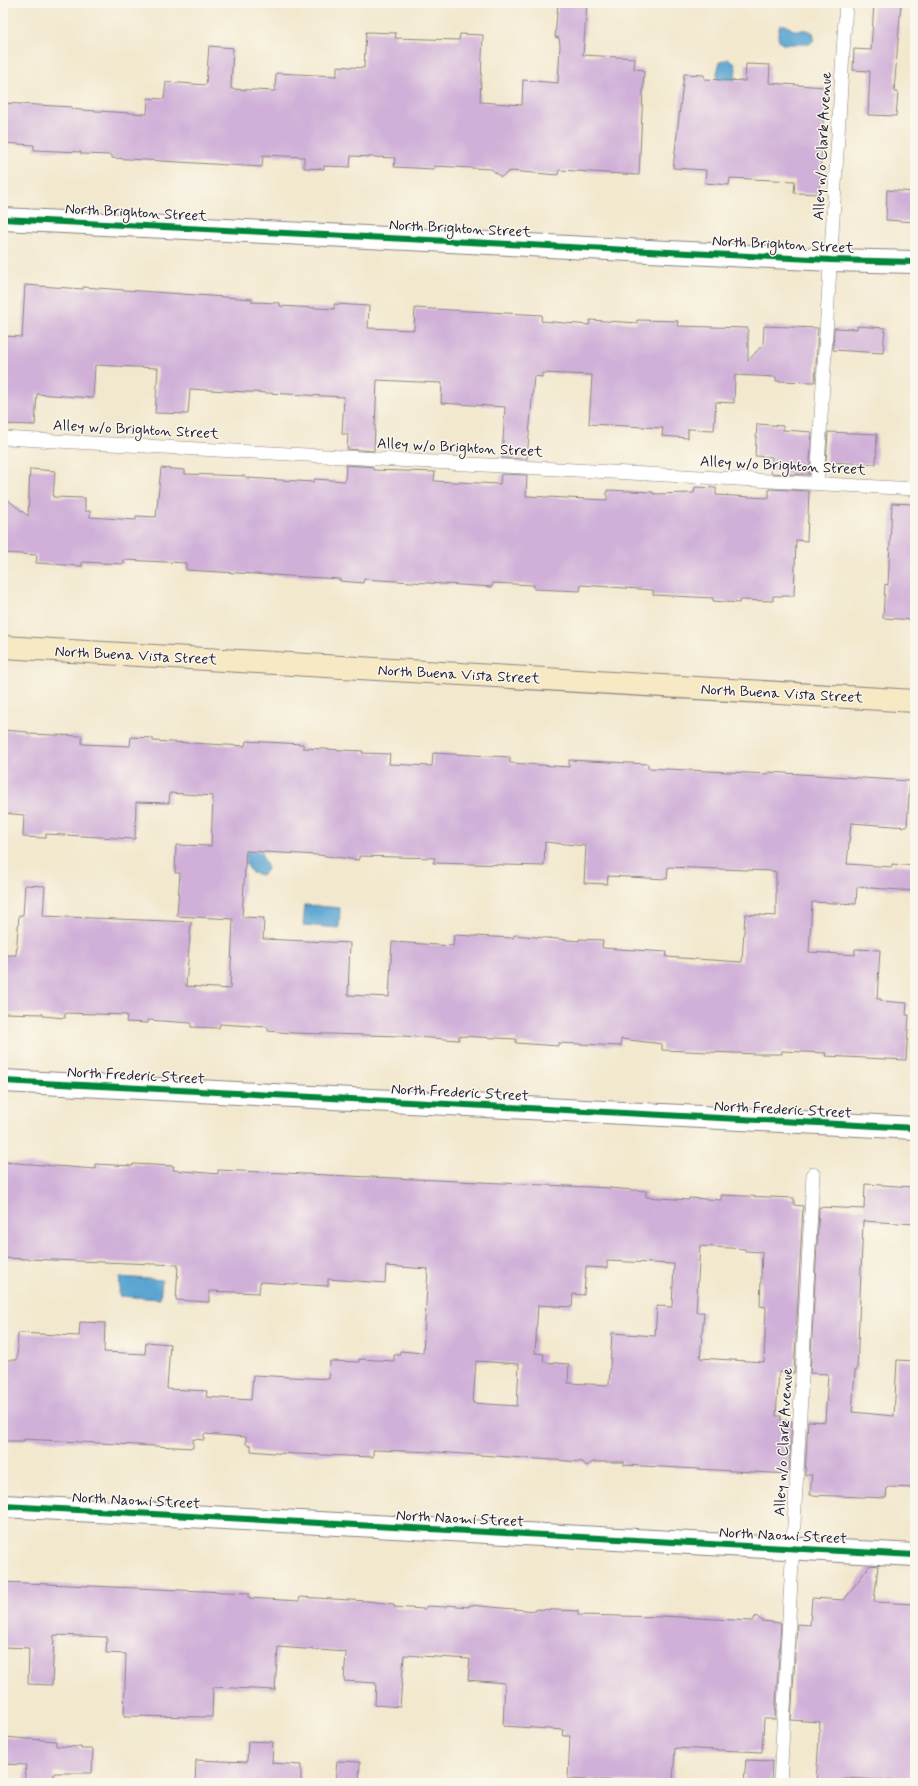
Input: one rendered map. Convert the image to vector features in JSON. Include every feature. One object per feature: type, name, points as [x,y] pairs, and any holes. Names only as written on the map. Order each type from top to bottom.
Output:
[{"type":"main road","name":"North Buena Vista Street","points":[[3,647],[915,701]]},
{"type":"street","name":"North Brighton Street","points":[[3,219],[831,260],[915,262]]},
{"type":"street","name":"North Frederic Street","points":[[3,1081],[915,1128]]},
{"type":"street","name":"North Naomi Street","points":[[3,1506],[915,1555]]},
{"type":"lane","name":"Alley n/o Clark Avenue","points":[[817,483],[846,3]]},
{"type":"lane","name":"Alley w/o Brighton Street","points":[[3,438],[915,489]]},
{"type":"lane","name":"Alley n/o Clark Avenue","points":[[780,1783],[814,1174]]},
{"type":"water","points":[[780,25],[786,25],[793,30],[812,32],[814,34],[813,41],[810,44],[782,44],[778,38]]},
{"type":"water","points":[[728,59],[735,64],[736,69],[734,85],[718,83],[717,73],[720,62]]},
{"type":"water","points":[[241,834],[261,848],[262,855],[267,866],[266,871],[262,875],[252,873],[242,857]]},
{"type":"water","points":[[305,905],[340,908],[339,928],[303,925]]},
{"type":"water","points":[[120,1277],[162,1280],[160,1299],[119,1296]]},
{"type":"building","points":[[558,3],[587,3],[583,55],[635,58],[634,69],[644,70],[639,175],[559,170],[558,175],[510,171],[501,177],[491,169],[434,166],[434,169],[394,167],[395,158],[351,156],[350,167],[324,166],[324,169],[304,168],[304,157],[263,155],[262,167],[112,158],[112,155],[34,150],[34,145],[3,143],[3,103],[72,107],[72,109],[81,110],[147,114],[148,98],[164,99],[166,82],[206,85],[209,46],[233,48],[231,89],[275,91],[276,73],[337,76],[337,66],[364,68],[366,32],[396,33],[395,38],[459,40],[460,34],[483,35],[480,102],[522,105],[523,80],[558,83],[560,45],[559,38],[555,37]]},
{"type":"building","points":[[874,3],[901,3],[894,92],[898,92],[896,116],[868,115],[870,71],[853,70],[854,49],[871,50]]},
{"type":"building","points":[[746,64],[770,65],[769,83],[825,87],[819,194],[794,193],[795,181],[730,178],[729,185],[705,183],[706,170],[673,168],[684,74],[704,75],[704,79],[745,81]]},
{"type":"building","points":[[887,190],[915,192],[915,222],[886,220]]},
{"type":"building","points":[[25,285],[83,289],[83,287],[252,299],[252,302],[280,303],[280,306],[334,309],[334,304],[369,306],[368,328],[414,330],[415,308],[542,315],[541,321],[589,325],[590,320],[637,323],[637,320],[678,321],[677,326],[748,328],[748,361],[763,344],[764,326],[818,328],[815,382],[776,381],[776,377],[735,375],[734,403],[716,402],[714,430],[688,429],[688,438],[662,436],[663,428],[589,424],[592,375],[542,373],[542,377],[534,376],[527,459],[502,458],[505,407],[441,403],[442,383],[377,380],[374,451],[347,449],[348,434],[342,434],[344,397],[190,389],[188,414],[155,413],[158,368],[95,365],[93,398],[37,394],[35,425],[3,424],[3,336],[22,337]]},
{"type":"building","points":[[857,326],[885,328],[883,353],[833,350],[834,328],[857,329]]},
{"type":"building","points":[[757,424],[783,426],[783,430],[812,432],[809,475],[771,473],[772,457],[755,456]]},
{"type":"building","points":[[828,432],[877,434],[876,464],[826,462]]},
{"type":"building","points":[[346,465],[373,467],[373,470],[435,472],[434,481],[500,484],[501,474],[527,475],[526,496],[607,500],[607,490],[653,492],[653,494],[694,493],[695,487],[716,488],[716,495],[769,498],[769,489],[809,491],[807,541],[796,540],[794,596],[773,596],[773,601],[740,600],[739,603],[713,601],[713,598],[653,595],[653,590],[581,585],[580,591],[534,589],[534,585],[493,583],[492,587],[364,579],[363,583],[340,581],[340,579],[186,570],[186,563],[124,560],[124,564],[82,562],[82,566],[36,563],[37,555],[3,553],[3,496],[28,516],[30,469],[55,471],[53,497],[85,498],[85,511],[90,511],[90,517],[136,520],[136,516],[156,517],[161,468],[185,470],[185,474],[245,476],[247,478],[314,482],[314,479],[345,481]]},
{"type":"building","points":[[892,503],[915,504],[915,620],[883,618],[885,584],[888,585]]},
{"type":"building","points":[[3,730],[28,732],[28,734],[82,736],[82,744],[130,746],[131,737],[153,738],[153,741],[245,746],[246,741],[303,744],[303,748],[390,754],[389,764],[432,766],[433,753],[510,757],[510,763],[569,767],[569,760],[648,764],[648,768],[768,774],[769,772],[910,781],[907,827],[851,823],[847,864],[892,867],[892,864],[915,866],[915,891],[857,887],[856,904],[812,902],[809,952],[855,955],[855,949],[880,950],[877,999],[881,999],[881,1001],[907,1003],[906,1015],[909,1015],[906,1060],[825,1056],[826,1053],[782,1051],[782,1054],[757,1054],[662,1050],[662,1044],[621,1039],[621,1046],[558,1043],[558,1046],[516,1043],[516,1039],[459,1036],[459,1040],[402,1036],[291,1033],[268,1031],[268,1027],[220,1024],[219,1028],[191,1027],[191,1023],[148,1020],[148,1023],[126,1022],[127,1015],[65,1013],[65,1018],[43,1016],[43,1014],[3,1013],[3,955],[16,955],[19,915],[23,915],[25,885],[45,886],[43,916],[191,922],[186,986],[230,989],[233,919],[177,916],[180,873],[175,873],[176,845],[211,846],[213,796],[170,793],[169,803],[136,802],[135,839],[46,834],[46,838],[23,837],[24,815],[3,813]],"holes":[[[545,842],[586,846],[584,883],[607,884],[608,876],[667,879],[668,867],[776,872],[776,916],[745,914],[742,962],[666,957],[667,952],[602,948],[603,940],[579,939],[579,941],[514,935],[513,938],[454,935],[453,946],[392,942],[389,997],[348,995],[350,943],[263,939],[264,918],[242,917],[246,851],[318,855],[359,860],[359,856],[435,858],[433,863],[544,866]]]},
{"type":"building","points":[[3,1162],[95,1169],[95,1164],[133,1166],[133,1164],[174,1166],[173,1170],[218,1174],[218,1170],[610,1188],[646,1191],[646,1197],[689,1200],[689,1198],[721,1200],[721,1195],[794,1198],[794,1205],[803,1206],[794,1373],[779,1372],[776,1416],[781,1416],[781,1420],[792,1421],[789,1474],[624,1465],[624,1462],[593,1462],[587,1466],[582,1462],[436,1452],[373,1450],[373,1457],[273,1453],[251,1451],[251,1445],[246,1444],[246,1437],[204,1434],[204,1440],[193,1439],[193,1448],[24,1439],[24,1441],[3,1441],[3,1360],[17,1360],[18,1333],[79,1336],[80,1322],[105,1323],[104,1352],[145,1354],[146,1342],[170,1344],[167,1389],[207,1391],[206,1397],[251,1400],[253,1375],[329,1379],[330,1361],[359,1362],[359,1359],[394,1361],[394,1355],[399,1355],[400,1351],[423,1353],[428,1269],[386,1266],[385,1283],[328,1279],[328,1286],[260,1282],[259,1293],[209,1291],[209,1302],[176,1300],[178,1265],[3,1258]],"holes":[[[700,1246],[745,1249],[745,1251],[762,1252],[760,1306],[766,1307],[764,1362],[700,1358],[704,1312],[696,1312]],[[607,1261],[674,1264],[672,1307],[657,1306],[655,1336],[612,1333],[609,1385],[568,1383],[569,1364],[543,1362],[544,1354],[535,1353],[538,1305],[572,1307],[573,1294],[584,1295],[586,1267],[607,1268]],[[476,1361],[519,1364],[517,1406],[473,1403]]]},
{"type":"building","points":[[865,1184],[915,1187],[915,1224],[863,1221],[857,1370],[855,1370],[852,1412],[894,1416],[897,1360],[915,1361],[915,1488],[887,1487],[886,1498],[810,1495],[812,1475],[805,1475],[808,1421],[825,1422],[828,1374],[810,1373],[819,1207],[864,1209]]},
{"type":"building","points":[[870,1565],[878,1566],[874,1602],[915,1604],[915,1782],[845,1778],[845,1783],[816,1783],[820,1722],[791,1720],[797,1624],[810,1625],[812,1598],[844,1600]]},
{"type":"building","points":[[3,1582],[249,1593],[249,1598],[299,1601],[300,1597],[367,1601],[394,1604],[394,1607],[424,1609],[427,1606],[446,1607],[447,1605],[469,1607],[469,1605],[536,1611],[536,1609],[578,1611],[578,1615],[661,1616],[752,1621],[756,1616],[762,1621],[781,1623],[775,1719],[764,1719],[762,1752],[675,1748],[673,1783],[568,1779],[570,1736],[563,1736],[564,1730],[503,1726],[505,1683],[468,1680],[470,1659],[404,1655],[400,1707],[375,1705],[376,1683],[344,1681],[346,1652],[278,1647],[275,1690],[213,1687],[212,1717],[124,1716],[126,1654],[106,1653],[107,1637],[54,1635],[52,1685],[28,1684],[29,1648],[3,1647]]},
{"type":"building","points":[[3,1737],[56,1741],[56,1746],[93,1749],[92,1773],[54,1773],[53,1783],[24,1783],[26,1765],[3,1764]]},
{"type":"building","points":[[248,1741],[273,1742],[272,1763],[301,1765],[301,1783],[195,1783],[196,1760],[247,1762]]},
{"type":"building","points":[[746,1760],[772,1761],[771,1783],[744,1783]]},
{"type":"building","points":[[337,1761],[360,1762],[359,1783],[335,1783]]},
{"type":"cycle path","points":[[3,219],[831,260],[915,262]]},
{"type":"cycle path","points":[[3,1081],[915,1128]]},
{"type":"cycle path","points":[[3,1506],[915,1555]]}]
